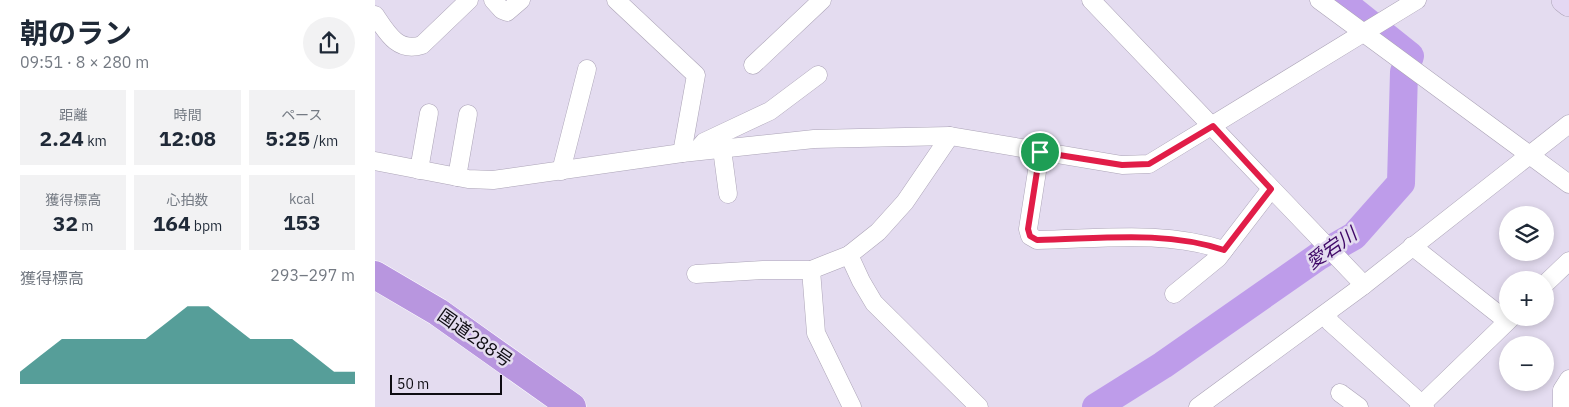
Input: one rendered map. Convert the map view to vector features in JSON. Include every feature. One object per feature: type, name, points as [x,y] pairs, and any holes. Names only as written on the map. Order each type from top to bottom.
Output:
[{"type":"highway","name":"国道288号","points":[[375,275],[438,312],[573,407]]},
{"type":"highway","name":"国道288号","points":[[375,289],[467,346],[553,407]]},
{"type":"main road","points":[[1564,0],[1569,4]]},
{"type":"street","points":[[375,15],[400,45],[413,48],[422,45],[469,0]]},
{"type":"street","points":[[493,0],[502,10],[507,12],[521,0]]},
{"type":"street","points":[[616,0],[696,75],[689,152]]},
{"type":"street","points":[[753,65],[822,0]]},
{"type":"street","points":[[1091,0],[1364,285]]},
{"type":"street","points":[[1319,0],[1569,184]]},
{"type":"street","points":[[375,161],[457,177],[493,180],[689,152],[814,139],[950,136],[1122,165],[1149,164],[1417,0]]},
{"type":"street","points":[[561,171],[587,69]]},
{"type":"street","points":[[689,152],[704,142],[770,111],[818,75]]},
{"type":"street","points":[[419,170],[429,113]]},
{"type":"street","points":[[457,177],[468,114]]},
{"type":"street","points":[[1198,407],[1364,285],[1569,124]]},
{"type":"street","points":[[695,274],[763,270],[811,270],[849,255],[878,232],[905,202],[950,136]]},
{"type":"street","points":[[722,149],[728,194]]},
{"type":"street","points":[[1040,152],[1028,229],[1030,236],[1037,240],[1169,237],[1198,242],[1224,250]]},
{"type":"street","points":[[1174,294],[1206,270],[1224,250],[1271,189]]},
{"type":"street","points":[[1412,246],[1499,311]]},
{"type":"street","points":[[849,255],[874,303],[977,406]]},
{"type":"street","points":[[1554,275],[1569,261]]},
{"type":"street","points":[[811,270],[816,333],[852,407]]},
{"type":"street","points":[[1327,312],[1330,322],[1422,406],[1502,326]]},
{"type":"street","points":[[1562,407],[1562,390],[1569,379]]},
{"type":"street","points":[[1340,393],[1359,407]]},
{"type":"waterway","name":"愛宕川","points":[[1096,407],[1163,365],[1319,256],[1354,236],[1401,183],[1404,72],[1410,56],[1340,0]]},
{"type":"route","points":[[1213,126],[1271,189],[1224,250],[1198,242],[1169,237],[1037,240],[1030,236],[1028,229],[1040,152],[1122,165],[1149,164],[1213,126]]}]
